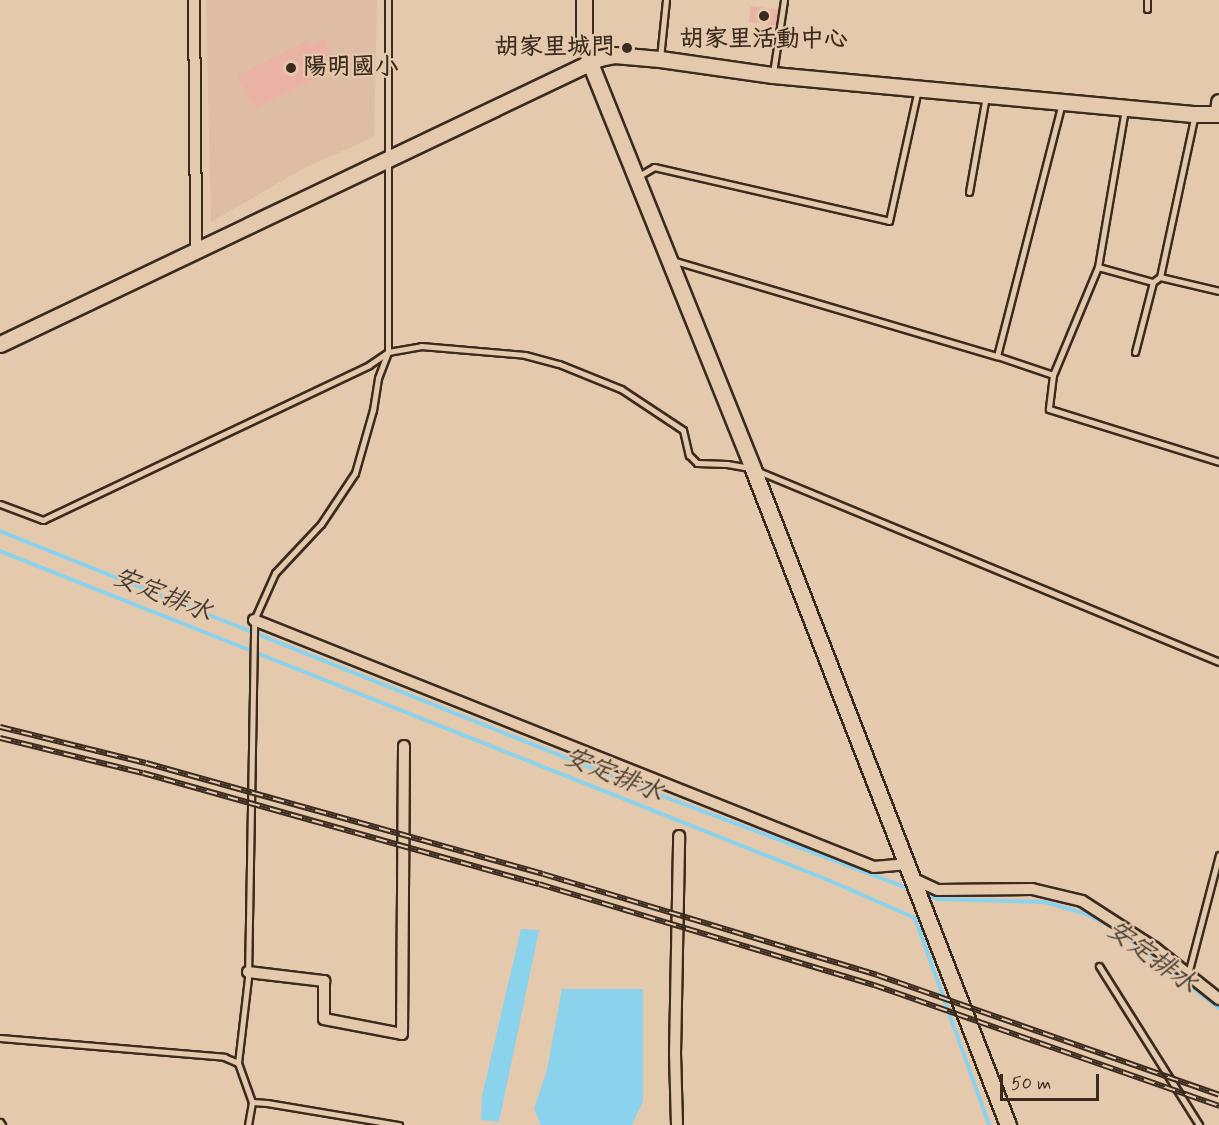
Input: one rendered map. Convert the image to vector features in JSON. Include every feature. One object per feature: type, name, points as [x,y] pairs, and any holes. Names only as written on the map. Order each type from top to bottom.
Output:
[{"type":"street","points":[[194,0],[196,251]]},
{"type":"street","points":[[584,0],[584,37],[590,63],[753,469],[923,901],[1008,1125]]},
{"type":"street","points":[[0,344],[600,58],[615,55],[773,75],[1195,114],[1219,110]]},
{"type":"street","points":[[254,624],[874,867],[908,864]]},
{"type":"street","points":[[248,972],[324,981],[324,1019],[402,1034],[404,746]]},
{"type":"street","points":[[677,1125],[675,1054],[679,836]]},
{"type":"street","points":[[915,883],[938,890],[1032,889],[1082,901],[1155,948],[1219,999]]},
{"type":"lane","points":[[248,1125],[252,1102],[238,1063],[248,972],[254,624],[275,573],[321,524],[355,473],[373,410],[378,378],[388,352],[388,0]]},
{"type":"lane","points":[[660,60],[666,0]]},
{"type":"lane","points":[[773,75],[784,0]]},
{"type":"lane","points":[[1147,0],[1147,9]]},
{"type":"lane","points":[[635,178],[654,167],[889,221],[918,88]]},
{"type":"lane","points":[[969,192],[986,93]]},
{"type":"lane","points":[[997,356],[1063,101]]},
{"type":"lane","points":[[1125,107],[1098,267],[1053,375],[1049,409],[1219,462]]},
{"type":"lane","points":[[1135,352],[1153,282],[1160,277],[1195,114]]},
{"type":"lane","points":[[668,259],[997,356],[1053,375]]},
{"type":"lane","points":[[1098,267],[1153,282]]},
{"type":"lane","points":[[1160,277],[1219,291]]},
{"type":"lane","points":[[0,504],[43,520],[369,365],[388,352],[421,346],[525,355],[559,364],[621,389],[683,430],[689,455],[697,463],[728,464],[753,469],[1219,662]]},
{"type":"lane","points":[[1188,975],[1219,855]]},
{"type":"lane","points":[[1099,966],[1199,1125]]},
{"type":"lane","points":[[0,1038],[224,1057],[238,1063]]},
{"type":"lane","points":[[252,1102],[267,1102],[399,1125]]},
{"type":"shaded area","name":"陽明國小","points":[[206,0],[377,0],[374,137],[306,167],[211,222]]},
{"type":"water","points":[[521,929],[539,930],[499,1122],[481,1120],[482,1096]]},
{"type":"water","points":[[562,989],[643,989],[643,1101],[632,1125],[541,1125],[534,1109],[547,1070]]},
{"type":"building","name":"胡家里活動中心","points":[[751,6],[779,10],[777,26],[749,22]]},
{"type":"building","points":[[323,38],[333,60],[329,72],[256,108],[253,102],[251,103],[237,76],[307,41],[309,45]]},
{"type":"waterway","name":"安定排水","points":[[0,531],[649,791],[913,890]]},
{"type":"waterway","points":[[0,551],[828,880],[915,918],[989,1125]]},
{"type":"waterway","name":"安定排水","points":[[923,894],[939,899],[1045,902],[1086,914],[1113,927],[1219,1008]]},
{"type":"railway","points":[[0,727],[146,763],[543,874],[877,975],[1219,1095]]},
{"type":"railway","points":[[0,738],[143,773],[539,884],[874,985],[1219,1106]]},
{"type":"place","name":"胡家里活動中心","points":[[764,16]]},
{"type":"place","name":"胡家里城門","points":[[627,48]]},
{"type":"place","name":"陽明國小","points":[[291,68]]}]
